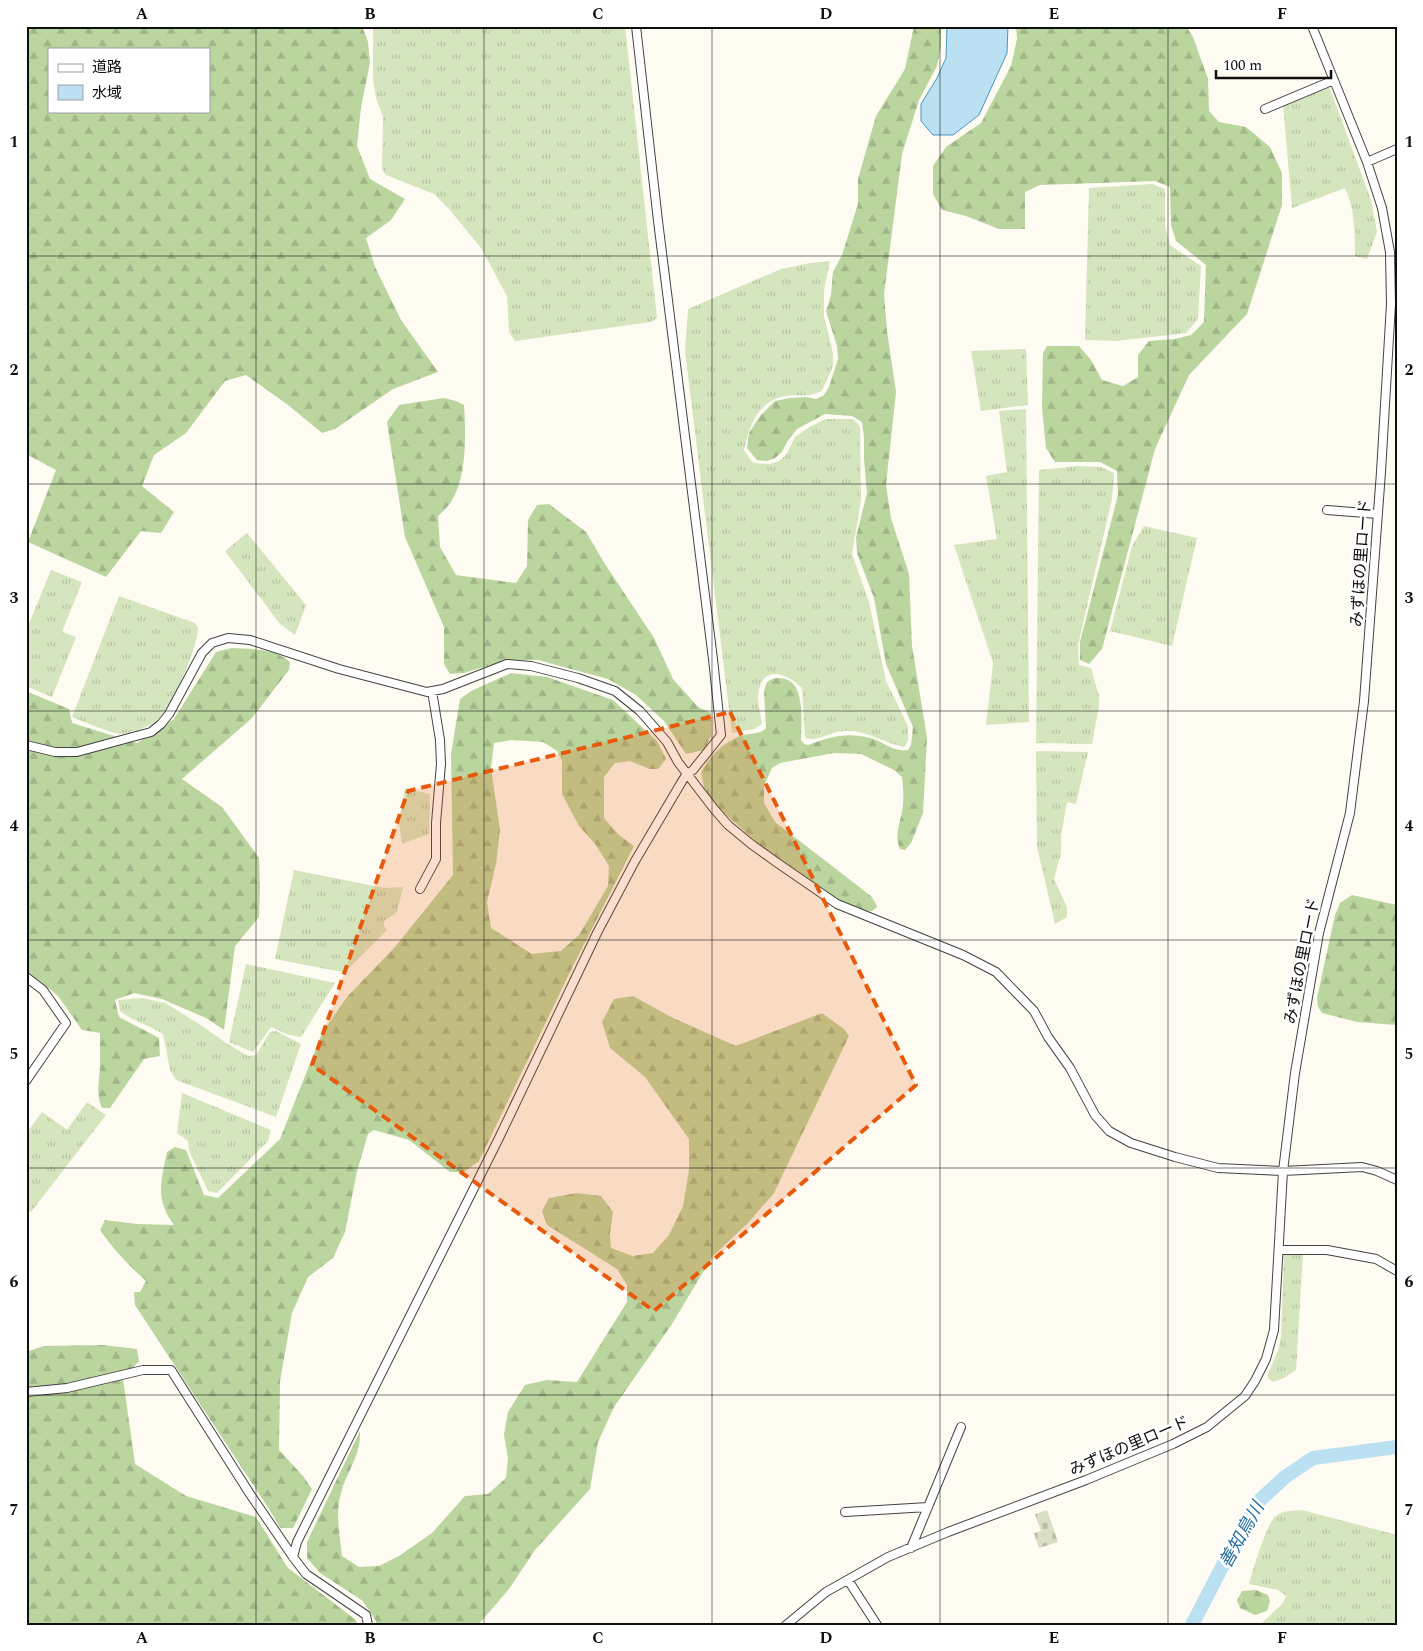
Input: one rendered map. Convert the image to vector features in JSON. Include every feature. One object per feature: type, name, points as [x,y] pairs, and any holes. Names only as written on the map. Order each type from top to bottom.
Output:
[{"type":"street","points":[[293,1557],[301,1533],[499,1138],[597,934],[635,861],[686,775],[693,770],[721,735],[636,26]]},
{"type":"street","name":"みずほの里ロード","points":[[786,1625],[826,1592],[888,1557],[1173,1444],[1207,1427],[1245,1396],[1266,1359],[1274,1330],[1283,1171],[1294,1073],[1319,933],[1350,813],[1364,701],[1391,304],[1390,252],[1382,208],[1367,162],[1312,26]]},
{"type":"street","points":[[1265,109],[1334,80]]},
{"type":"street","points":[[1367,162],[1397,149]]},
{"type":"street","points":[[1387,381],[1397,382]]},
{"type":"street","points":[[1327,510],[1378,514]]},
{"type":"street","points":[[26,745],[55,752],[77,752],[150,732],[161,724],[168,714],[202,653],[212,643],[228,638],[250,640],[339,668],[427,692],[443,689],[507,664],[532,666],[578,678],[615,691],[640,712],[667,742],[686,775],[728,825],[751,844],[837,904],[963,955],[996,972],[1034,1011],[1048,1038],[1070,1068],[1095,1115],[1109,1131],[1131,1143],[1218,1168],[1283,1171],[1362,1168],[1397,1180]]},
{"type":"street","points":[[420,889],[436,859],[436,823],[441,764],[432,692]]},
{"type":"street","points":[[26,977],[43,990],[66,1022],[26,1081]]},
{"type":"street","points":[[1279,1250],[1327,1250],[1376,1259],[1397,1271]]},
{"type":"street","points":[[26,1392],[67,1388],[143,1370],[171,1370],[250,1494],[306,1574],[366,1615],[368,1625]]},
{"type":"street","points":[[910,1548],[961,1427]]},
{"type":"street","points":[[845,1512],[928,1507]]},
{"type":"street","points":[[848,1580],[877,1625]]},
{"type":"highlighted area","points":[[730,712],[916,1085],[654,1311],[312,1065],[408,791]]},
{"type":"green space","points":[[26,26],[361,26],[368,42],[370,63],[361,107],[357,146],[370,179],[405,199],[391,220],[366,238],[375,267],[401,320],[438,372],[393,389],[335,429],[322,433],[288,405],[246,375],[225,381],[186,433],[154,455],[142,486],[174,512],[161,533],[141,531],[106,577],[28,542],[56,470],[26,454]]},
{"type":"green space","points":[[373,26],[625,26],[657,318],[651,322],[515,341],[509,332],[507,296],[481,248],[434,194],[386,175],[382,169],[383,117],[376,98],[373,80]]},
{"type":"green space","points":[[914,26],[941,26],[941,46],[937,66],[919,100],[902,154],[884,294],[887,331],[896,392],[886,485],[891,518],[909,574],[912,646],[927,738],[923,813],[911,843],[905,850],[900,849],[897,838],[903,802],[902,777],[894,770],[861,754],[834,753],[780,763],[772,768],[764,786],[764,803],[775,822],[871,896],[877,907],[872,911],[867,911],[838,900],[770,854],[714,804],[705,792],[701,773],[718,749],[737,737],[759,732],[766,728],[764,691],[767,682],[776,678],[792,682],[796,688],[801,705],[801,740],[804,744],[808,745],[838,736],[853,735],[870,738],[898,750],[908,750],[911,745],[913,727],[886,664],[874,598],[857,553],[856,537],[867,493],[862,422],[852,416],[825,414],[797,429],[782,452],[775,458],[767,461],[757,460],[747,448],[749,433],[760,416],[775,401],[806,397],[816,399],[823,396],[829,387],[838,359],[837,346],[826,311],[831,295],[833,272],[842,255],[858,204],[858,179],[876,116],[905,69]]},
{"type":"green space","points":[[1016,26],[1186,26],[1193,37],[1208,79],[1209,111],[1219,122],[1246,127],[1270,147],[1282,173],[1282,205],[1247,314],[1189,375],[1155,449],[1102,649],[1089,664],[1080,660],[1080,642],[1118,495],[1117,471],[1100,462],[1055,462],[1046,448],[1042,408],[1043,353],[1047,346],[1079,346],[1091,360],[1102,380],[1123,386],[1138,377],[1138,355],[1149,341],[1175,339],[1191,335],[1204,322],[1206,265],[1176,241],[1171,225],[1170,187],[1155,181],[1040,185],[1025,192],[1025,229],[999,229],[966,216],[942,210],[933,194],[933,166],[946,147],[981,123],[1011,66],[1017,39]]},
{"type":"green space","points":[[1329,86],[1371,200],[1377,232],[1367,259],[1355,256],[1353,213],[1345,188],[1292,208],[1283,105]]},
{"type":"green space","points":[[1152,184],[1165,189],[1165,226],[1170,245],[1201,266],[1198,319],[1186,333],[1116,341],[1085,340],[1089,188]]},
{"type":"green space","points":[[830,261],[824,290],[824,316],[833,353],[833,366],[822,391],[808,395],[777,398],[769,402],[762,408],[752,423],[744,450],[753,463],[770,464],[779,461],[786,455],[795,437],[826,419],[853,419],[860,426],[861,500],[852,554],[869,602],[886,681],[908,726],[908,741],[904,747],[851,731],[838,732],[814,739],[805,738],[802,688],[791,679],[779,674],[767,676],[762,681],[759,689],[758,702],[762,724],[754,729],[732,733],[685,351],[688,309],[781,269]]},
{"type":"green space","points":[[1026,349],[1028,405],[981,411],[971,351]]},
{"type":"green space","points":[[444,398],[464,405],[465,442],[463,468],[451,502],[438,516],[440,547],[456,575],[516,583],[527,566],[528,520],[537,505],[549,504],[586,532],[654,638],[673,679],[698,707],[711,713],[711,736],[704,750],[686,754],[664,721],[636,695],[608,679],[538,660],[507,660],[464,673],[450,674],[444,664],[444,627],[405,537],[387,422],[399,405]]},
{"type":"green space","points":[[1026,409],[1029,722],[986,725],[993,663],[954,545],[997,539],[986,476],[1007,472],[999,411]]},
{"type":"green space","points":[[1078,466],[1101,467],[1114,473],[1112,499],[1078,645],[1079,665],[1091,668],[1099,696],[1099,706],[1092,744],[1036,743],[1039,470]]},
{"type":"green space","points":[[1144,526],[1197,538],[1172,646],[1110,631],[1132,546]]},
{"type":"green space","points":[[247,533],[306,605],[295,635],[280,624],[225,551]]},
{"type":"green space","points":[[51,570],[82,582],[62,632],[76,637],[52,697],[26,686],[26,631]]},
{"type":"green space","points":[[119,596],[195,623],[198,628],[194,649],[183,678],[162,714],[149,726],[120,734],[72,717]]},
{"type":"green space","points":[[231,648],[255,649],[277,654],[290,662],[289,670],[252,718],[182,779],[222,807],[259,858],[259,917],[235,946],[224,1030],[206,1018],[162,999],[134,993],[115,1000],[119,1017],[159,1038],[160,1056],[144,1059],[110,1108],[102,1108],[98,1092],[100,1033],[82,1030],[58,996],[50,989],[26,982],[26,691],[69,709],[72,723],[137,743],[174,719],[216,652]]},
{"type":"green space","points":[[511,673],[547,677],[613,700],[657,741],[666,759],[658,769],[650,769],[630,761],[615,763],[604,777],[604,818],[618,834],[634,846],[572,968],[479,1161],[464,1172],[450,1172],[409,1140],[374,1130],[368,1134],[357,1171],[345,1232],[333,1258],[308,1277],[292,1313],[280,1381],[279,1450],[303,1476],[312,1489],[293,1528],[280,1528],[135,1305],[134,1292],[140,1292],[146,1281],[110,1244],[100,1230],[105,1220],[137,1224],[174,1225],[164,1207],[161,1190],[167,1152],[175,1147],[186,1150],[204,1195],[218,1198],[280,1139],[322,1033],[347,997],[395,947],[453,875],[451,754],[460,699],[471,691]],"holes":[[[511,740],[543,742],[557,751],[562,761],[562,794],[579,826],[596,845],[609,866],[608,886],[579,935],[561,951],[532,954],[491,928],[487,902],[496,864],[500,830],[491,768],[494,743]]]},
{"type":"green space","points":[[1036,751],[1088,752],[1076,804],[1067,802],[1061,836],[1061,853],[1054,879],[1067,907],[1067,917],[1055,924],[1037,847]]},
{"type":"green space","points":[[405,788],[430,794],[429,834],[402,844],[399,822]]},
{"type":"green space","points":[[294,870],[384,888],[403,887],[397,912],[384,921],[384,926],[387,930],[347,970],[342,972],[275,959]]},
{"type":"green space","points":[[1352,895],[1397,905],[1397,1025],[1357,1022],[1322,1013],[1318,1007],[1317,998],[1335,915],[1340,903]]},
{"type":"green space","points":[[246,964],[335,983],[301,1037],[289,1035],[271,1027],[253,1052],[229,1042]]},
{"type":"green space","points":[[633,996],[671,1017],[736,1046],[822,1013],[844,1029],[849,1036],[774,1193],[749,1222],[712,1257],[672,1324],[614,1407],[598,1442],[590,1489],[535,1550],[509,1589],[478,1625],[376,1625],[376,1621],[363,1601],[320,1573],[307,1558],[307,1542],[360,1431],[358,1448],[339,1501],[338,1524],[342,1556],[359,1567],[379,1566],[399,1556],[432,1533],[465,1496],[488,1494],[506,1478],[508,1458],[504,1435],[508,1412],[525,1385],[547,1380],[577,1382],[627,1302],[627,1285],[617,1269],[547,1225],[542,1211],[549,1198],[577,1193],[601,1196],[613,1212],[610,1233],[611,1248],[633,1256],[653,1253],[669,1235],[683,1206],[689,1170],[689,1139],[645,1077],[610,1048],[602,1022],[614,999]]},
{"type":"green space","points":[[142,998],[165,1003],[248,1056],[256,1055],[270,1032],[276,1031],[301,1044],[276,1117],[176,1080],[170,1070],[163,1034],[120,1011],[118,1000]]},
{"type":"green space","points":[[182,1093],[271,1130],[268,1141],[217,1193],[208,1191],[189,1151],[188,1141],[177,1133]]},
{"type":"green space","points":[[87,1102],[106,1115],[31,1212],[26,1209],[26,1134],[42,1112],[67,1130]]},
{"type":"green space","points":[[1284,1254],[1303,1254],[1296,1370],[1284,1378],[1273,1382],[1268,1378],[1268,1374],[1279,1348],[1281,1336]]},
{"type":"green space","points":[[103,1345],[137,1349],[139,1361],[123,1379],[135,1464],[186,1496],[256,1517],[288,1568],[356,1620],[358,1625],[26,1625],[26,1352],[44,1346]]},
{"type":"green space","points":[[1047,1510],[1058,1542],[1039,1548],[1034,1533],[1041,1531],[1035,1514]]},
{"type":"green space","points":[[1302,1510],[1397,1535],[1397,1625],[1260,1625],[1283,1603],[1286,1596],[1278,1590],[1249,1584],[1260,1548],[1275,1517],[1284,1512]]},
{"type":"green space","points":[[1256,1590],[1268,1595],[1270,1601],[1267,1611],[1255,1615],[1240,1608],[1237,1600],[1242,1591]]},
{"type":"water","points":[[947,26],[1008,26],[1007,53],[979,115],[953,135],[933,135],[921,121],[921,104],[937,78],[946,58]]},
{"type":"waterway","name":"善知鳥川","points":[[1192,1625],[1238,1536],[1261,1499],[1285,1477],[1313,1458],[1397,1447]]}]
